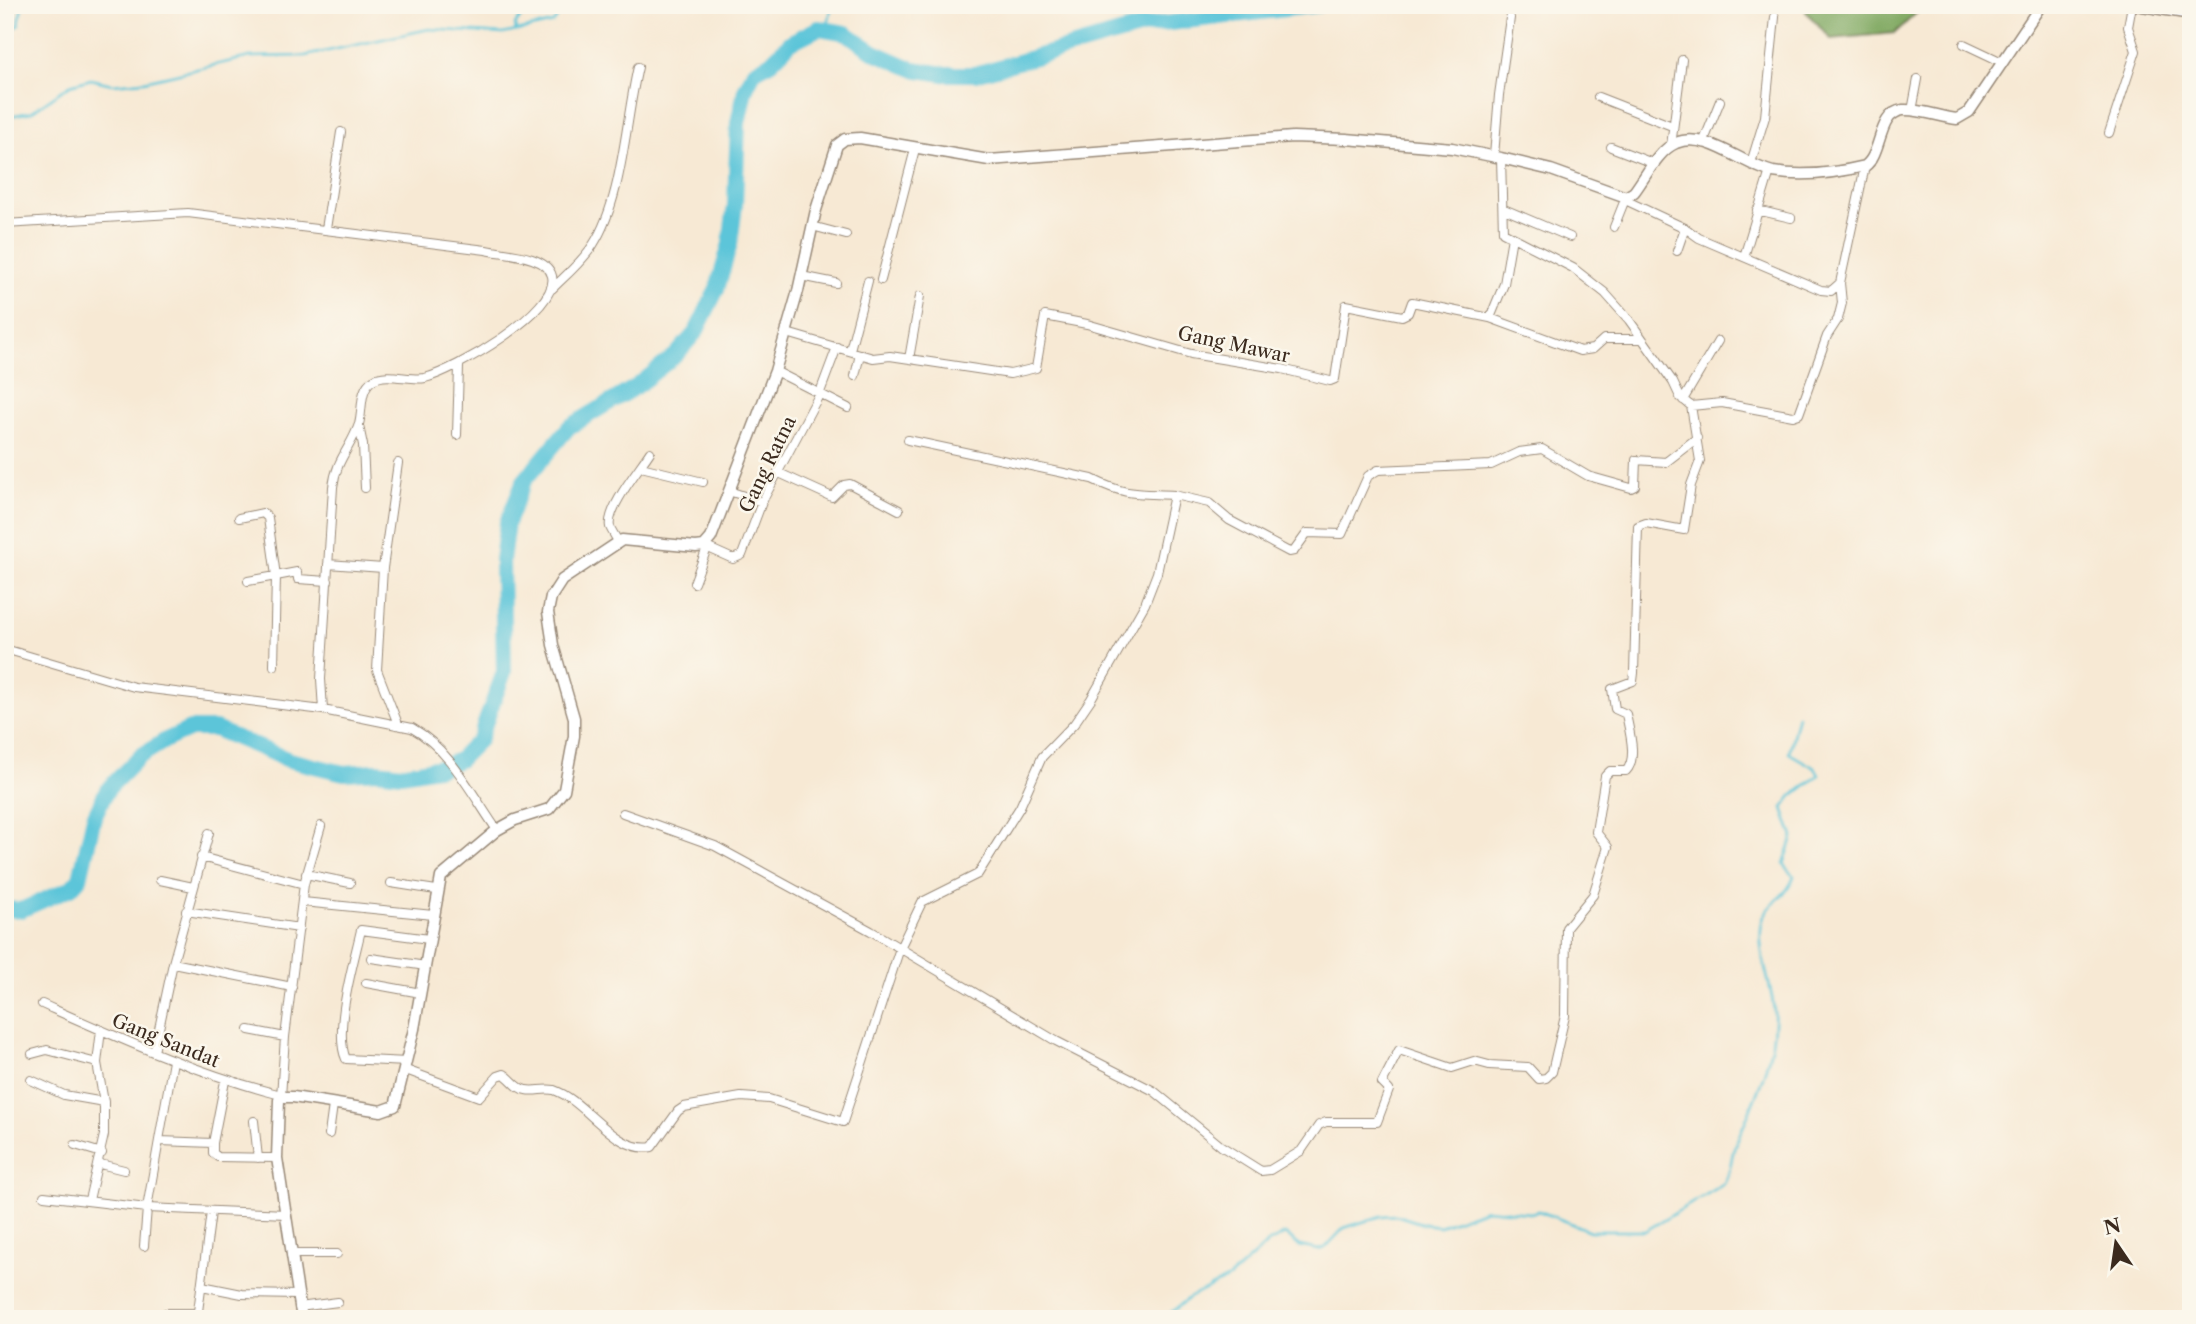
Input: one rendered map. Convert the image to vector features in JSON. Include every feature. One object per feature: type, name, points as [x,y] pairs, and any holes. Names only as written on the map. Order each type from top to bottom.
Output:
[{"type":"street","points":[[1510,18],[1499,95],[1498,157],[1504,209],[1502,228],[1512,237],[1584,275],[1614,303],[1683,400],[1691,406],[1722,403],[1797,415],[1827,336],[1838,319],[1842,303],[1840,283],[1865,166],[1874,155],[1888,119],[1897,111],[1912,110],[1955,119],[1962,117],[1975,104],[2000,61],[2041,5]]},
{"type":"street","points":[[2109,133],[2136,51],[2129,27],[2134,5],[2191,14]]},
{"type":"street","points":[[1751,163],[1765,117],[1775,17]]},
{"type":"street","points":[[1964,44],[2000,61]]},
{"type":"street","points":[[1671,146],[1682,60]]},
{"type":"street","points":[[323,710],[321,679],[334,472],[359,426],[365,390],[371,381],[381,377],[417,379],[459,366],[521,323],[580,262],[605,223],[638,67]]},
{"type":"street","points":[[1912,110],[1918,79]]},
{"type":"street","points":[[1598,97],[1672,126]]},
{"type":"street","points":[[1703,143],[1720,101]]},
{"type":"street","points":[[326,229],[341,132]]},
{"type":"street","points":[[694,583],[705,547],[714,531],[775,371],[831,157],[837,145],[845,139],[860,138],[989,160],[1306,136],[1452,148],[1550,170],[1625,198],[1685,228],[1699,238],[1821,290],[1831,291],[1840,283]]},
{"type":"street","points":[[1614,227],[1625,198],[1634,192],[1671,146],[1685,141],[1703,143],[1770,171],[1807,173],[1865,166]]},
{"type":"street","points":[[1611,147],[1655,164]]},
{"type":"street","points":[[881,280],[915,149]]},
{"type":"street","points":[[1744,257],[1770,171]]},
{"type":"street","points":[[1504,209],[1570,237]]},
{"type":"street","points":[[1757,210],[1791,218]]},
{"type":"street","points":[[5,224],[130,219],[173,212],[326,229],[486,250],[531,260],[548,268],[552,274],[552,289]]},
{"type":"street","points":[[812,226],[846,235]]},
{"type":"street","points":[[1677,251],[1685,228]]},
{"type":"street","points":[[1490,318],[1502,290],[1512,237]]},
{"type":"street","points":[[801,276],[836,283]]},
{"type":"street","points":[[850,350],[868,281]]},
{"type":"street","points":[[909,359],[920,296]]},
{"type":"street","name":"Gang Mawar","points":[[787,333],[860,354],[1010,374],[1033,370],[1037,363],[1045,316],[1087,324],[1191,354],[1330,382],[1335,379],[1346,305],[1402,316],[1408,313],[1411,303],[1417,302],[1490,318],[1580,351],[1593,349],[1604,339],[1642,339]]},
{"type":"street","points":[[1683,400],[1718,341]]},
{"type":"street","name":"Gang Ratna","points":[[705,547],[738,559],[762,502],[819,395],[837,347]]},
{"type":"street","points":[[855,376],[860,354]]},
{"type":"street","points":[[457,435],[459,366]]},
{"type":"street","points":[[775,371],[848,408]]},
{"type":"street","points":[[623,813],[715,846],[900,948],[1056,1041],[1154,1091],[1222,1146],[1261,1171],[1270,1170],[1301,1151],[1319,1125],[1326,1122],[1377,1122],[1389,1090],[1382,1083],[1399,1050],[1452,1068],[1474,1061],[1489,1065],[1528,1067],[1539,1079],[1546,1078],[1552,1072],[1565,1016],[1566,928],[1593,895],[1608,848],[1596,832],[1605,776],[1610,771],[1629,770],[1630,766],[1632,742],[1626,714],[1615,709],[1612,690],[1633,681],[1637,531],[1641,523],[1679,530],[1686,526],[1691,485],[1700,461],[1691,406]]},
{"type":"street","points":[[359,426],[363,445],[365,488]]},
{"type":"street","points":[[908,440],[1092,479],[1115,491],[1136,496],[1174,495],[1209,503],[1228,520],[1294,551],[1307,533],[1342,534],[1368,475],[1378,470],[1452,469],[1492,465],[1519,452],[1542,449],[1588,476],[1631,488],[1635,486],[1636,460],[1667,462],[1697,438]]},
{"type":"street","points":[[618,542],[610,525],[611,517],[650,452]]},
{"type":"street","points":[[398,463],[383,568],[378,677],[398,724]]},
{"type":"street","points":[[640,467],[703,482]]},
{"type":"street","points":[[779,473],[832,497],[845,485],[850,484],[899,510]]},
{"type":"street","points":[[729,491],[762,502]]},
{"type":"street","points":[[429,939],[361,930],[345,1010],[343,1047],[346,1059],[407,1066],[479,1097],[498,1076],[504,1074],[524,1090],[554,1090],[572,1100],[613,1136],[646,1148],[652,1147],[678,1111],[684,1107],[741,1097],[769,1099],[843,1122],[900,948],[923,899],[978,874],[1020,807],[1042,757],[1074,724],[1091,699],[1145,604],[1157,573],[1174,495]]},
{"type":"street","points":[[239,518],[262,513],[268,517],[276,576],[274,666]]},
{"type":"street","points":[[281,1096],[333,1105],[390,1110],[397,1100],[407,1066],[426,966],[436,890],[445,873],[497,830],[515,820],[550,809],[564,790],[574,736],[574,718],[551,638],[549,601],[566,575],[618,542],[635,539],[705,547]]},
{"type":"street","points":[[328,564],[383,568]]},
{"type":"street","points":[[248,581],[297,572],[298,579],[328,581]]},
{"type":"street","points":[[5,649],[134,687],[323,710],[412,728],[435,744],[497,830]]},
{"type":"street","points":[[302,1319],[277,1158],[277,1118],[304,884],[321,826]]},
{"type":"street","points":[[154,1052],[186,911],[209,833]]},
{"type":"street","points":[[201,857],[304,884]]},
{"type":"street","points":[[306,874],[350,883]]},
{"type":"street","points":[[160,880],[193,887]]},
{"type":"street","points":[[391,883],[436,890]]},
{"type":"street","points":[[303,902],[433,915]]},
{"type":"street","points":[[186,911],[299,928]]},
{"type":"street","points":[[371,958],[426,966]]},
{"type":"street","points":[[173,963],[292,987]]},
{"type":"street","points":[[366,983],[421,993]]},
{"type":"street","name":"Gang Sandat","points":[[42,1004],[173,1061],[225,1081],[281,1096]]},
{"type":"street","points":[[89,1200],[102,1153],[104,1102],[97,1063],[101,1030]]},
{"type":"street","points":[[249,1030],[285,1037]]},
{"type":"street","points":[[32,1054],[53,1051],[97,1063]]},
{"type":"street","points":[[144,1246],[147,1208],[173,1061]]},
{"type":"street","points":[[30,1080],[64,1095],[104,1102]]},
{"type":"street","points":[[225,1081],[213,1143],[214,1156],[277,1158]]},
{"type":"street","points":[[330,1134],[333,1105]]},
{"type":"street","points":[[254,1121],[258,1158]]},
{"type":"street","points":[[160,1141],[213,1143]]},
{"type":"street","points":[[75,1145],[102,1153]]},
{"type":"street","points":[[100,1164],[124,1170]]},
{"type":"street","points":[[44,1196],[147,1208],[286,1214]]},
{"type":"street","points":[[166,1313],[197,1316],[211,1212]]},
{"type":"street","points":[[291,1254],[337,1254]]},
{"type":"street","points":[[202,1286],[242,1294],[297,1295]]},
{"type":"street","points":[[299,1307],[338,1302]]},
{"type":"green space","points":[[1806,5],[1925,5],[1895,33],[1831,39],[1805,11]]},
{"type":"waterway","points":[[5,34],[19,25],[22,5]]},
{"type":"waterway","points":[[516,31],[515,25],[529,5]]},
{"type":"waterway","points":[[5,117],[31,112],[70,85],[91,79],[112,84],[144,81],[250,57],[305,56],[429,29],[503,34],[553,23],[568,5]]},
{"type":"waterway","points":[[827,30],[832,5]]},
{"type":"waterway","points":[[5,909],[21,910],[71,888],[80,878],[94,817],[107,790],[139,757],[190,729],[215,729],[289,760],[344,773],[377,771],[401,774],[442,767],[459,760],[479,740],[504,672],[502,560],[507,523],[524,481],[569,427],[637,386],[676,355],[696,332],[717,289],[730,244],[735,205],[738,123],[745,90],[754,72],[771,62],[791,42],[819,28],[846,33],[874,52],[913,69],[944,74],[975,74],[1145,26],[1318,5]]},
{"type":"waterway","points":[[1163,1319],[1189,1298],[1229,1278],[1268,1243],[1285,1234],[1299,1246],[1318,1250],[1325,1248],[1344,1228],[1381,1216],[1396,1215],[1440,1226],[1486,1209],[1530,1213],[1539,1211],[1590,1231],[1645,1231],[1724,1184],[1772,1045],[1774,1012],[1761,934],[1764,915],[1787,889],[1794,876],[1784,864],[1793,837],[1783,808],[1792,796],[1819,775],[1815,768],[1789,753],[1798,715]]}]
